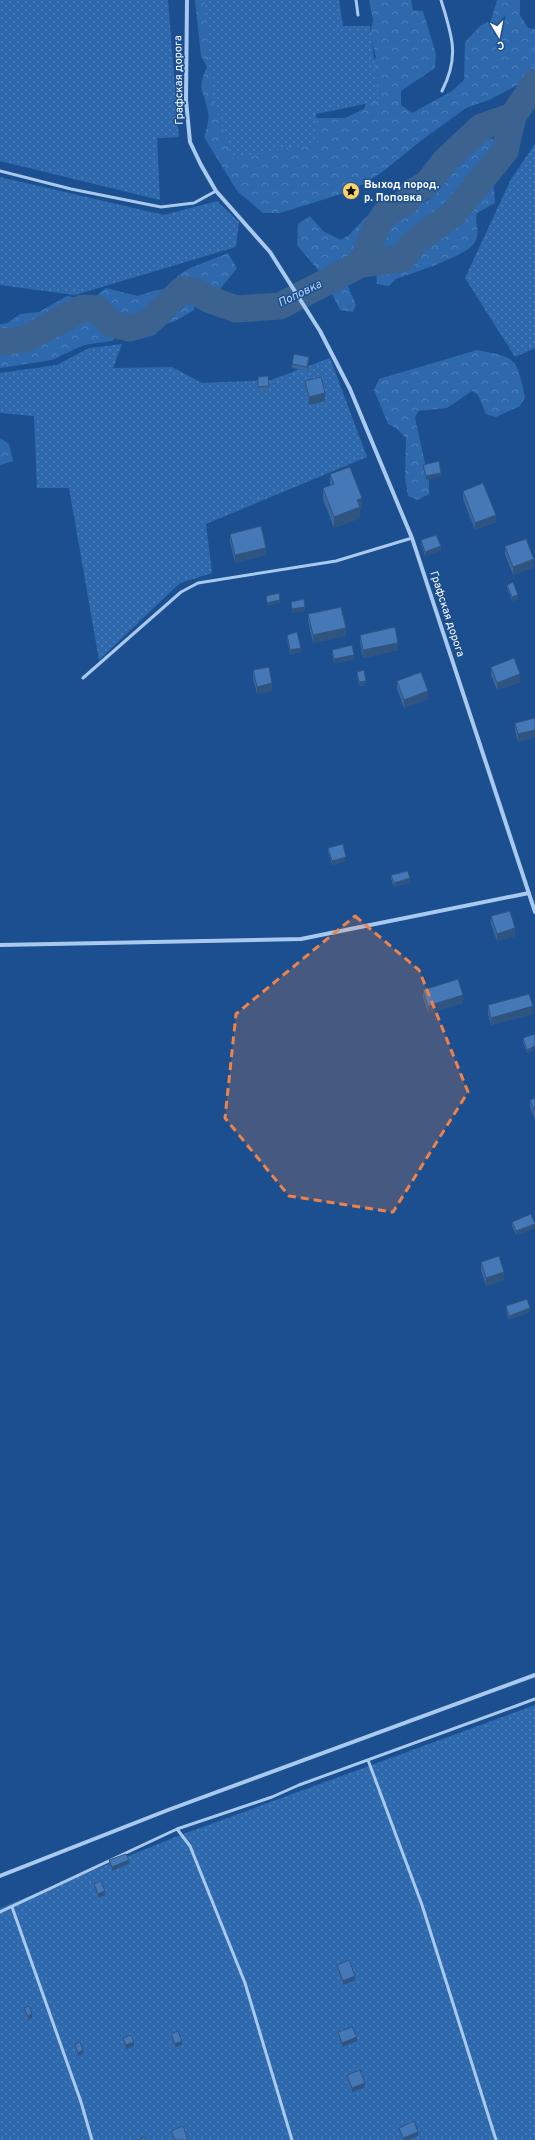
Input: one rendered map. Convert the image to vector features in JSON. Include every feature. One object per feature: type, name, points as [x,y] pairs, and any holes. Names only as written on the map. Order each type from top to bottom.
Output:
[{"type":"street","name":"Графская дорога","points":[[187,0],[186,100],[190,142],[216,191],[270,252],[320,331],[350,389],[412,538],[535,912]]},
{"type":"street","points":[[0,945],[301,939],[529,893]]},
{"type":"street","points":[[0,1876],[168,1810],[535,1675]]},
{"type":"lane","points":[[356,0],[358,15]]},
{"type":"lane","points":[[441,0],[454,52],[452,73],[442,91]]},
{"type":"lane","points":[[0,171],[71,189],[161,206],[194,203],[216,191]]},
{"type":"lane","points":[[83,678],[181,592],[198,583],[336,561],[412,538]]},
{"type":"lane","points":[[0,1912],[177,1829],[272,1797],[299,1785],[535,1699]]},
{"type":"lane","points":[[368,1760],[422,1905],[496,2140]]},
{"type":"lane","points":[[177,1829],[190,1846],[245,1983],[292,2140]]},
{"type":"lane","points":[[12,1907],[81,2102],[92,2140]]},
{"type":"highlighted area","points":[[355,916],[419,970],[468,1092],[393,1212],[289,1196],[225,1118],[236,1014]]},
{"type":"green space","points":[[0,0],[168,0],[179,137],[157,138],[160,200],[0,161]]},
{"type":"green space","points":[[195,0],[225,0],[315,118],[345,118],[364,109],[367,99],[363,79],[376,57],[370,34],[373,20],[369,0],[411,0],[413,10],[423,11],[436,54],[435,68],[401,91],[401,105],[412,113],[452,91],[464,80],[465,42],[480,26],[491,20],[497,0],[520,0],[520,15],[528,28],[535,29],[535,76],[489,100],[466,108],[422,140],[381,173],[351,191],[280,213],[263,213],[237,191],[204,137],[208,124],[208,115],[201,86],[207,67],[201,56]]},
{"type":"green space","points":[[205,0],[339,0],[343,26],[370,26],[379,101],[316,114],[319,142],[233,159],[211,94]]},
{"type":"green space","points":[[481,134],[494,140],[493,177],[495,203],[477,213],[477,238],[475,242],[462,253],[439,264],[396,279],[389,286],[377,284],[376,271],[371,261],[364,263],[360,275],[347,284],[356,305],[353,312],[340,310],[324,277],[297,245],[298,224],[310,216],[323,231],[341,240],[349,235],[368,215],[388,203],[406,210],[427,201],[440,188],[440,168]]},
{"type":"green space","points":[[535,144],[535,348],[515,357],[465,278],[511,179]]},
{"type":"green space","points":[[0,177],[164,215],[217,201],[239,222],[236,247],[75,295],[0,285]]},
{"type":"green space","points":[[228,253],[237,268],[217,293],[201,293],[194,299],[194,310],[180,319],[160,325],[132,321],[119,322],[120,333],[112,341],[84,345],[52,360],[0,368],[0,324],[8,323],[20,314],[39,312],[67,296],[90,301],[106,288],[137,296],[157,290],[174,288],[177,276],[190,268]]},
{"type":"green space","points":[[122,344],[113,368],[172,367],[202,383],[271,380],[330,358],[367,457],[206,524],[212,573],[180,583],[99,660],[69,488],[37,488],[34,416],[0,413],[0,373],[57,365],[89,348]]},
{"type":"green space","points":[[477,350],[501,355],[513,362],[517,367],[525,397],[520,406],[496,417],[486,414],[478,395],[472,391],[447,408],[418,411],[415,418],[429,481],[429,494],[418,500],[408,496],[405,477],[406,438],[396,428],[388,424],[374,390],[379,379]]},
{"type":"green space","points":[[0,438],[9,444],[13,461],[0,465]]},
{"type":"green space","points":[[535,1705],[535,2140],[0,2140],[0,1908],[178,1836]]},
{"type":"building","points":[[294,354],[309,357],[307,367],[292,364]]},
{"type":"building","points":[[268,376],[269,386],[258,387],[258,377]]},
{"type":"building","points":[[321,377],[325,393],[309,397],[305,381]]},
{"type":"building","points":[[439,461],[441,473],[426,476],[423,465]]},
{"type":"building","points":[[350,467],[362,498],[357,500],[360,507],[334,517],[323,488],[334,484],[330,474]]},
{"type":"building","points":[[483,483],[496,515],[475,523],[463,491]]},
{"type":"building","points":[[261,526],[266,548],[235,555],[230,534]]},
{"type":"building","points":[[436,535],[441,546],[425,552],[421,540]]},
{"type":"building","points":[[526,539],[534,559],[513,567],[505,546]]},
{"type":"building","points":[[513,582],[518,595],[512,597],[507,585]]},
{"type":"building","points":[[279,593],[280,600],[267,603],[266,596]]},
{"type":"building","points":[[304,599],[305,607],[292,609],[291,602]]},
{"type":"building","points":[[341,607],[346,628],[313,635],[308,614]]},
{"type":"building","points":[[395,627],[398,643],[363,650],[360,635]]},
{"type":"building","points":[[297,632],[301,648],[290,650],[287,635]]},
{"type":"building","points":[[352,645],[354,655],[334,659],[332,650]]},
{"type":"building","points":[[514,658],[520,674],[497,683],[491,667]]},
{"type":"building","points":[[269,667],[272,683],[257,687],[253,670]]},
{"type":"building","points":[[364,670],[366,681],[359,682],[357,672]]},
{"type":"building","points":[[421,672],[428,691],[404,700],[397,681]]},
{"type":"building","points":[[535,718],[535,730],[518,734],[515,723]]},
{"type":"building","points":[[343,844],[346,857],[332,861],[328,848]]},
{"type":"building","points":[[408,871],[410,878],[394,883],[391,875]]},
{"type":"building","points":[[510,911],[515,928],[497,934],[491,916]]},
{"type":"building","points":[[458,979],[463,995],[428,1006],[423,990]]},
{"type":"building","points":[[529,994],[533,1006],[491,1018],[488,1005]]},
{"type":"building","points":[[535,1034],[535,1046],[527,1050],[523,1038]]},
{"type":"building","points":[[535,1098],[535,1112],[530,1100]]},
{"type":"building","points":[[531,1214],[535,1224],[516,1231],[512,1222]]},
{"type":"building","points":[[499,1256],[504,1272],[486,1278],[481,1262]]},
{"type":"building","points":[[527,1299],[530,1308],[509,1316],[506,1306]]},
{"type":"building","points":[[126,1854],[129,1860],[112,1867],[109,1860]]},
{"type":"building","points":[[101,1881],[105,1891],[98,1894],[94,1884]]},
{"type":"building","points":[[349,1960],[355,1976],[343,1981],[337,1965]]},
{"type":"building","points":[[29,2006],[32,2014],[28,2016],[24,2008]]},
{"type":"building","points":[[352,2027],[357,2037],[342,2043],[338,2032]]},
{"type":"building","points":[[178,2031],[182,2041],[175,2044],[171,2034]]},
{"type":"building","points":[[131,2035],[134,2042],[126,2045],[123,2038]]},
{"type":"building","points":[[80,2042],[83,2050],[78,2053],[75,2044]]},
{"type":"building","points":[[360,2070],[365,2083],[352,2088],[347,2075]]},
{"type":"building","points":[[414,2121],[418,2132],[403,2138],[399,2128]]},
{"type":"building","points":[[183,2126],[188,2140],[175,2140],[171,2131]]},
{"type":"building","points":[[145,2137],[146,2140],[138,2140]]},
{"type":"waterway","name":"Поповка","points":[[0,342],[25,339],[83,308],[97,309],[111,324],[130,328],[148,323],[182,290],[195,291],[208,299],[236,309],[280,306],[361,264],[401,259],[416,241],[453,214],[505,151],[513,116],[535,83]]},
{"type":"waterway","points":[[361,264],[376,228],[385,214],[405,203],[413,192],[427,184],[445,161],[481,127],[513,116]]},
{"type":"place","name":"Выход пород. р. Поповка","points":[[351,191]]}]
